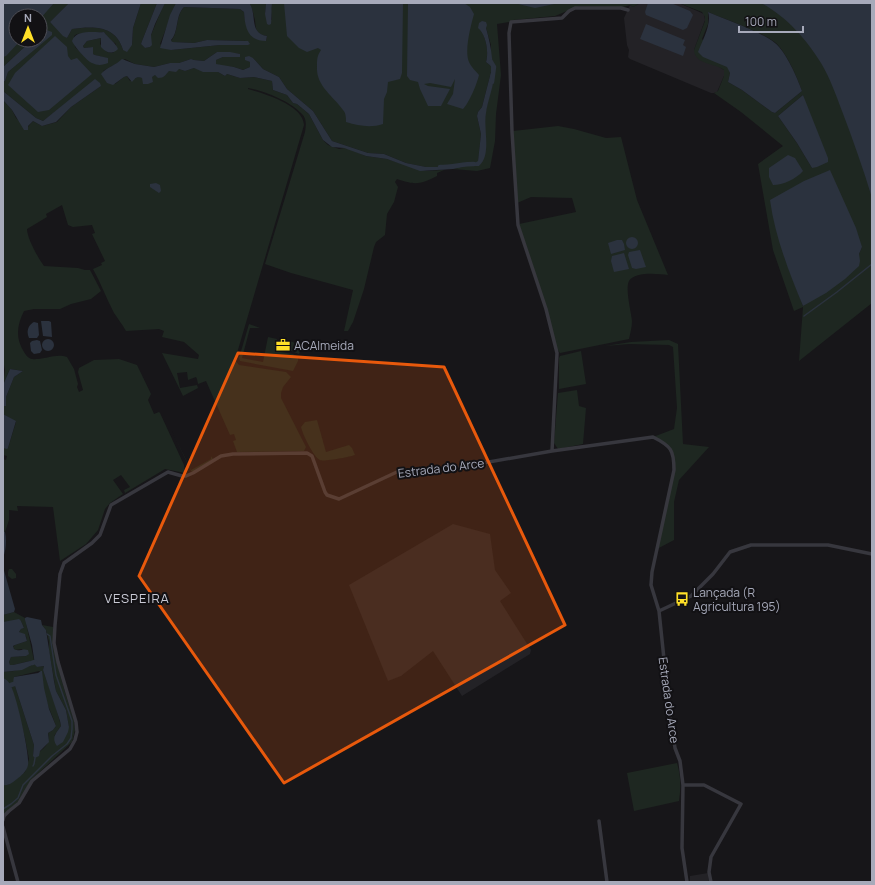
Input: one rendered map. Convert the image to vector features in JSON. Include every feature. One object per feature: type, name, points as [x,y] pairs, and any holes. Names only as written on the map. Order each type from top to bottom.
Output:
[{"type":"street","points":[[552,451],[557,355],[546,309],[518,225],[512,132],[509,33],[511,22],[562,18],[569,11],[575,8],[621,8],[628,10]]},
{"type":"street","name":"Estrada do Arce","points":[[3,820],[4,816],[19,803],[32,781],[70,748],[75,740],[77,732],[76,722],[58,662],[54,643],[54,625],[60,574],[64,563],[92,543],[100,535],[111,505],[168,472],[186,476],[194,473],[221,456],[233,454],[307,453],[312,456],[325,492],[338,499],[399,471],[426,473],[552,451],[637,438],[653,437],[666,444],[674,455],[674,470],[652,572],[651,585],[659,611],[670,717],[675,748],[680,761],[683,785],[682,848],[687,882]]},
{"type":"street","points":[[659,611],[691,596],[730,552],[751,545],[828,545],[872,554]]},
{"type":"street","points":[[683,785],[704,785],[741,804],[711,857],[709,872],[711,882]]},
{"type":"street","points":[[600,821],[608,882]]},
{"type":"street","points":[[3,827],[18,882]]},
{"type":"highlighted area","points":[[238,353],[444,367],[565,625],[284,783],[139,576]]},
{"type":"shaded area","points":[[3,3],[69,3],[50,22],[67,38],[72,29],[103,29],[115,36],[120,42],[123,50],[132,45],[133,28],[141,3],[157,3],[141,44],[145,48],[150,47],[151,45],[151,35],[164,4],[176,3],[160,44],[171,50],[220,45],[248,45],[246,41],[207,40],[194,43],[172,42],[171,41],[175,33],[179,15],[184,7],[240,9],[244,12],[245,20],[266,41],[267,36],[259,33],[256,29],[255,18],[250,4],[235,3],[266,3],[265,14],[272,20],[272,3],[640,3],[633,7],[630,5],[623,7],[579,6],[555,16],[513,20],[497,24],[501,75],[496,114],[495,141],[490,168],[477,171],[453,169],[466,166],[479,166],[485,115],[494,67],[491,60],[491,45],[486,28],[482,31],[487,46],[486,62],[491,66],[491,72],[482,107],[477,116],[481,134],[478,162],[453,167],[426,167],[406,163],[384,154],[368,153],[332,141],[313,111],[287,89],[279,77],[263,69],[253,58],[248,61],[250,62],[250,67],[243,70],[234,67],[218,66],[216,64],[216,60],[223,57],[239,57],[240,54],[217,52],[204,61],[191,59],[179,63],[170,63],[154,67],[135,64],[125,59],[103,71],[115,84],[127,76],[130,81],[138,77],[142,78],[155,75],[157,76],[169,71],[179,69],[185,71],[194,68],[218,72],[225,76],[227,74],[240,78],[254,77],[272,81],[273,90],[287,95],[293,103],[297,104],[309,114],[323,140],[328,145],[339,149],[349,149],[366,156],[387,159],[426,171],[444,170],[437,173],[437,176],[426,181],[413,183],[397,179],[395,182],[398,187],[394,202],[387,214],[385,235],[376,242],[364,289],[353,322],[348,331],[344,331],[353,290],[291,273],[265,264],[305,132],[306,123],[302,114],[291,105],[269,94],[248,88],[273,97],[290,106],[302,118],[304,125],[235,360],[239,365],[286,372],[291,377],[283,387],[281,398],[306,447],[304,451],[237,452],[233,441],[236,440],[234,434],[230,435],[206,381],[198,384],[196,377],[188,380],[187,372],[177,373],[180,388],[197,385],[198,388],[183,396],[162,353],[198,359],[199,355],[184,342],[162,337],[164,331],[159,329],[126,331],[114,313],[93,269],[102,265],[101,263],[105,261],[92,234],[95,233],[92,225],[73,227],[68,225],[62,205],[46,214],[47,217],[27,229],[31,243],[44,266],[90,270],[101,291],[91,299],[71,304],[60,309],[34,309],[24,311],[20,321],[18,337],[25,354],[32,359],[55,356],[67,357],[74,369],[79,392],[83,390],[78,372],[79,368],[94,360],[119,359],[137,365],[151,394],[148,400],[154,414],[160,413],[184,465],[185,473],[165,469],[125,493],[124,490],[130,487],[121,475],[113,480],[123,494],[110,503],[105,509],[98,530],[86,544],[60,561],[53,507],[17,506],[18,511],[9,510],[9,520],[5,532],[3,531],[3,459],[6,460],[7,456],[3,455],[3,448],[8,448],[16,422],[3,414],[3,406],[6,406],[6,397],[14,377],[23,371],[10,369],[3,385],[5,370],[3,360],[3,100],[12,110],[16,118],[27,128],[33,121],[42,126],[57,122],[71,107],[101,86],[69,101],[43,121],[36,118],[3,91],[3,82],[5,81],[8,72],[36,48],[48,48],[48,37],[52,34],[48,32],[48,8],[8,8],[8,48],[23,48],[3,67]],"holes":[[[104,32],[108,38],[116,44],[113,53],[107,52],[100,44],[101,38],[87,41],[83,46],[84,48],[93,47],[93,54],[106,58],[82,54],[75,47],[74,36],[77,34]]]},
{"type":"shaded area","points":[[640,3],[679,3],[704,14],[705,20],[694,50],[724,70],[724,76],[717,92],[711,93],[628,57],[629,50],[627,45],[624,18],[630,5],[633,7]]},
{"type":"shaded area","points":[[679,3],[837,3],[872,97],[872,303],[799,361],[803,307],[794,311],[773,250],[758,164],[783,146],[741,112],[714,93],[718,91],[724,76],[724,70],[702,61],[695,55],[694,50],[705,21],[705,17],[702,12]],"holes":[[[708,12],[764,35],[777,44],[788,60],[802,91],[775,113],[728,82],[730,73],[728,67],[702,39],[708,24]],[[803,95],[812,168],[797,143],[778,116]],[[862,247],[859,254],[803,306],[784,256]]]},
{"type":"shaded area","points":[[558,126],[606,138],[621,137],[637,200],[668,275],[642,274],[632,278],[629,281],[628,295],[632,321],[629,339],[560,353],[556,347],[519,224],[576,212],[572,198],[531,197],[517,203],[513,131]]},
{"type":"shaded area","points":[[249,324],[260,328],[250,328],[242,358],[263,362],[268,337],[277,339],[275,351],[293,354],[298,357],[298,361],[293,371],[240,361],[239,358]]},
{"type":"shaded area","points":[[669,340],[678,344],[683,444],[709,447],[679,480],[674,502],[674,540],[657,549],[671,486],[674,462],[670,449],[665,444],[653,437],[674,429],[677,408],[673,347],[669,345],[629,344],[605,346],[631,342]]},
{"type":"shaded area","points":[[289,341],[293,342],[301,349],[299,354],[289,350]]},
{"type":"shaded area","points":[[581,351],[586,384],[559,389],[560,356]]},
{"type":"shaded area","points":[[577,390],[579,406],[586,408],[583,444],[558,449],[554,443],[558,393]]},
{"type":"shaded area","points":[[317,420],[326,452],[349,445],[355,455],[320,460],[309,445],[301,427],[305,422]]},
{"type":"shaded area","points":[[172,431],[191,470],[211,459],[211,456],[213,459],[192,472],[191,471]]},
{"type":"shaded area","points":[[453,524],[490,534],[495,570],[511,593],[500,601],[531,650],[530,654],[462,696],[433,651],[401,676],[388,681],[349,585]]},
{"type":"shaded area","points":[[9,569],[12,569],[16,574],[16,578],[12,579],[8,576]]},
{"type":"shaded area","points":[[14,612],[25,618],[35,665],[37,667],[44,666],[43,670],[61,726],[54,736],[69,727],[66,710],[56,691],[49,651],[49,642],[46,630],[42,625],[53,627],[57,663],[74,721],[75,730],[72,742],[32,779],[17,803],[3,815],[3,785],[8,785],[25,772],[29,759],[11,685],[3,678],[3,672],[14,671],[30,666],[30,661],[10,665],[9,662],[11,657],[26,656],[22,649],[15,650],[13,647],[27,641],[26,636],[19,632],[24,628],[21,621],[3,622],[3,615]],"holes":[[[39,671],[42,673],[42,687],[56,726],[48,733],[49,737],[45,747],[33,756],[34,745],[14,684],[14,677]]]},
{"type":"shaded area","points":[[677,763],[680,782],[679,801],[634,811],[627,773]]},
{"type":"shaded area","points":[[708,873],[709,882],[690,882],[690,876]]},
{"type":"water","points":[[3,3],[54,3],[48,10],[48,8],[8,8],[8,48],[14,48],[3,57]]},
{"type":"water","points":[[69,3],[141,3],[133,28],[132,45],[127,52],[123,50],[120,42],[115,36],[103,29],[72,29],[67,38],[63,36],[50,22]]},
{"type":"water","points":[[157,3],[165,3],[151,35],[152,45],[145,48],[141,44]]},
{"type":"water","points":[[176,3],[250,4],[256,28],[261,34],[267,36],[266,41],[255,39],[251,36],[245,23],[244,12],[240,9],[184,7],[179,15],[175,33],[171,40],[172,42],[194,43],[207,40],[248,41],[250,44],[220,45],[171,50],[160,48],[170,15]]},
{"type":"water","points":[[266,3],[272,3],[271,24],[269,25],[267,24],[265,14]]},
{"type":"water","points":[[284,3],[403,3],[402,73],[400,79],[388,82],[387,92],[384,99],[383,124],[365,126],[346,122],[344,111],[319,80],[317,74],[317,62],[321,50],[318,48],[307,52],[299,48],[287,36]]},
{"type":"water","points":[[408,3],[464,3],[470,7],[474,14],[468,38],[467,51],[471,66],[479,75],[468,102],[463,109],[447,104],[453,94],[455,79],[451,87],[430,83],[424,84],[428,86],[450,89],[441,106],[428,106],[418,82],[410,80],[407,76]]},
{"type":"water","points":[[514,3],[559,3],[535,8]]},
{"type":"water","points":[[648,3],[671,3],[690,11],[693,15],[687,28],[683,30],[646,15],[645,12]]},
{"type":"water","points":[[761,3],[872,3],[872,198],[858,154],[830,81],[821,63],[795,29],[770,8]]},
{"type":"water","points":[[708,12],[752,30],[775,43],[787,58],[802,91],[775,113],[728,82],[730,73],[727,67],[703,57],[698,52],[708,27]]},
{"type":"water","points":[[482,21],[486,22],[487,25],[486,28],[494,66],[494,73],[485,119],[485,155],[479,166],[420,171],[387,159],[366,156],[344,148],[332,147],[323,140],[309,114],[297,104],[293,103],[287,95],[273,90],[272,81],[254,77],[240,78],[227,74],[225,76],[218,72],[203,72],[194,68],[185,71],[179,69],[176,72],[169,71],[165,76],[160,78],[155,75],[152,77],[153,82],[148,84],[143,84],[142,78],[140,77],[136,78],[132,82],[127,76],[113,85],[107,83],[101,74],[122,59],[135,64],[154,67],[170,63],[179,63],[191,59],[204,61],[217,52],[240,54],[240,57],[223,57],[216,60],[216,64],[243,70],[250,67],[250,62],[245,60],[245,57],[249,56],[253,58],[263,69],[279,77],[287,89],[313,111],[332,141],[368,153],[384,154],[406,163],[426,167],[453,167],[473,164],[478,161],[481,134],[477,116],[482,107],[491,72],[491,66],[486,62],[487,48],[485,39],[478,28],[479,23]]},
{"type":"water","points":[[646,24],[685,40],[683,45],[686,47],[683,56],[640,39]]},
{"type":"water","points":[[48,30],[52,32],[52,35],[48,38]]},
{"type":"water","points":[[104,32],[118,49],[111,53],[105,51],[101,47],[101,38],[87,41],[83,46],[84,48],[93,47],[93,54],[108,58],[108,63],[96,65],[84,56],[72,41],[74,37],[81,33]]},
{"type":"water","points":[[55,36],[67,47],[68,56],[71,60],[77,58],[92,74],[49,110],[38,112],[8,85],[15,73],[42,48],[48,48],[48,42]]},
{"type":"water","points":[[23,48],[37,48],[8,72],[5,81],[3,82],[3,67]]},
{"type":"water","points":[[95,79],[101,86],[71,107],[56,122],[42,126],[33,121],[28,126],[28,130],[24,130],[12,110],[3,100],[3,91],[36,118],[43,121]]},
{"type":"water","points":[[803,95],[828,158],[828,162],[812,168],[778,116]]},
{"type":"water","points":[[788,155],[795,158],[803,171],[797,177],[789,181],[773,185],[769,177],[769,168]]},
{"type":"water","points":[[830,170],[856,228],[862,247],[859,254],[860,261],[859,266],[845,279],[826,293],[803,306],[779,241],[770,200],[804,181]]},
{"type":"water","points":[[156,183],[160,185],[161,191],[159,193],[150,187],[150,184]]},
{"type":"water","points":[[630,237],[634,237],[638,243],[634,249],[630,249],[626,245],[626,241]]},
{"type":"water","points":[[622,240],[625,250],[611,254],[608,243]]},
{"type":"water","points":[[640,250],[646,267],[636,269],[632,268],[628,255],[629,252]]},
{"type":"water","points":[[624,253],[629,269],[614,272],[611,261],[612,256]]},
{"type":"water","points":[[41,321],[51,322],[52,337],[43,336]]},
{"type":"water","points":[[34,322],[38,323],[39,335],[37,338],[29,338],[28,329]]},
{"type":"water","points":[[48,339],[52,341],[54,345],[52,349],[48,351],[44,349],[42,345],[44,341]]},
{"type":"water","points":[[37,340],[40,341],[42,350],[40,353],[34,354],[31,351],[30,343]]},
{"type":"water","points":[[10,369],[23,371],[14,377],[6,397],[6,406],[4,406],[3,385]]},
{"type":"water","points":[[3,414],[16,421],[7,449],[3,448]]},
{"type":"water","points":[[3,531],[5,532],[6,542],[3,558]]},
{"type":"water","points":[[3,567],[15,609],[14,612],[3,615]]},
{"type":"water","points":[[27,617],[41,620],[42,625],[46,630],[56,691],[66,710],[69,727],[68,732],[63,742],[57,746],[54,738],[61,726],[60,721],[43,670],[44,666],[37,667],[35,665],[32,645],[25,620]]},
{"type":"water","points":[[19,619],[24,628],[19,632],[25,634],[27,641],[13,646],[16,650],[28,650],[29,654],[26,656],[11,657],[9,662],[10,665],[13,665],[30,661],[32,665],[22,670],[3,672],[3,622]]},
{"type":"water","points":[[41,671],[49,709],[56,726],[48,733],[49,742],[40,751],[39,756],[35,758],[33,756],[34,745],[13,681],[14,677],[38,673]]},
{"type":"water","points":[[3,678],[10,684],[16,699],[25,737],[28,759],[28,765],[24,773],[8,785],[3,785]]},
{"type":"waterway","points":[[491,62],[494,67],[492,82]]},
{"type":"waterway","points":[[440,167],[474,164]]},
{"type":"waterway","points":[[804,316],[872,264]]},
{"type":"waterway","points":[[3,809],[18,798],[23,785],[52,756],[67,744],[71,738],[72,721],[56,675],[50,636],[47,634]]},
{"type":"waterway","points":[[33,766],[35,758]]},
{"type":"place","name":"ACAlmeida","points":[[283,345]]},
{"type":"place","name":"Lançada (R Agricultura 195)","points":[[682,599]]},
{"type":"district","name":"VESPEIRA","points":[[137,598]]}]
